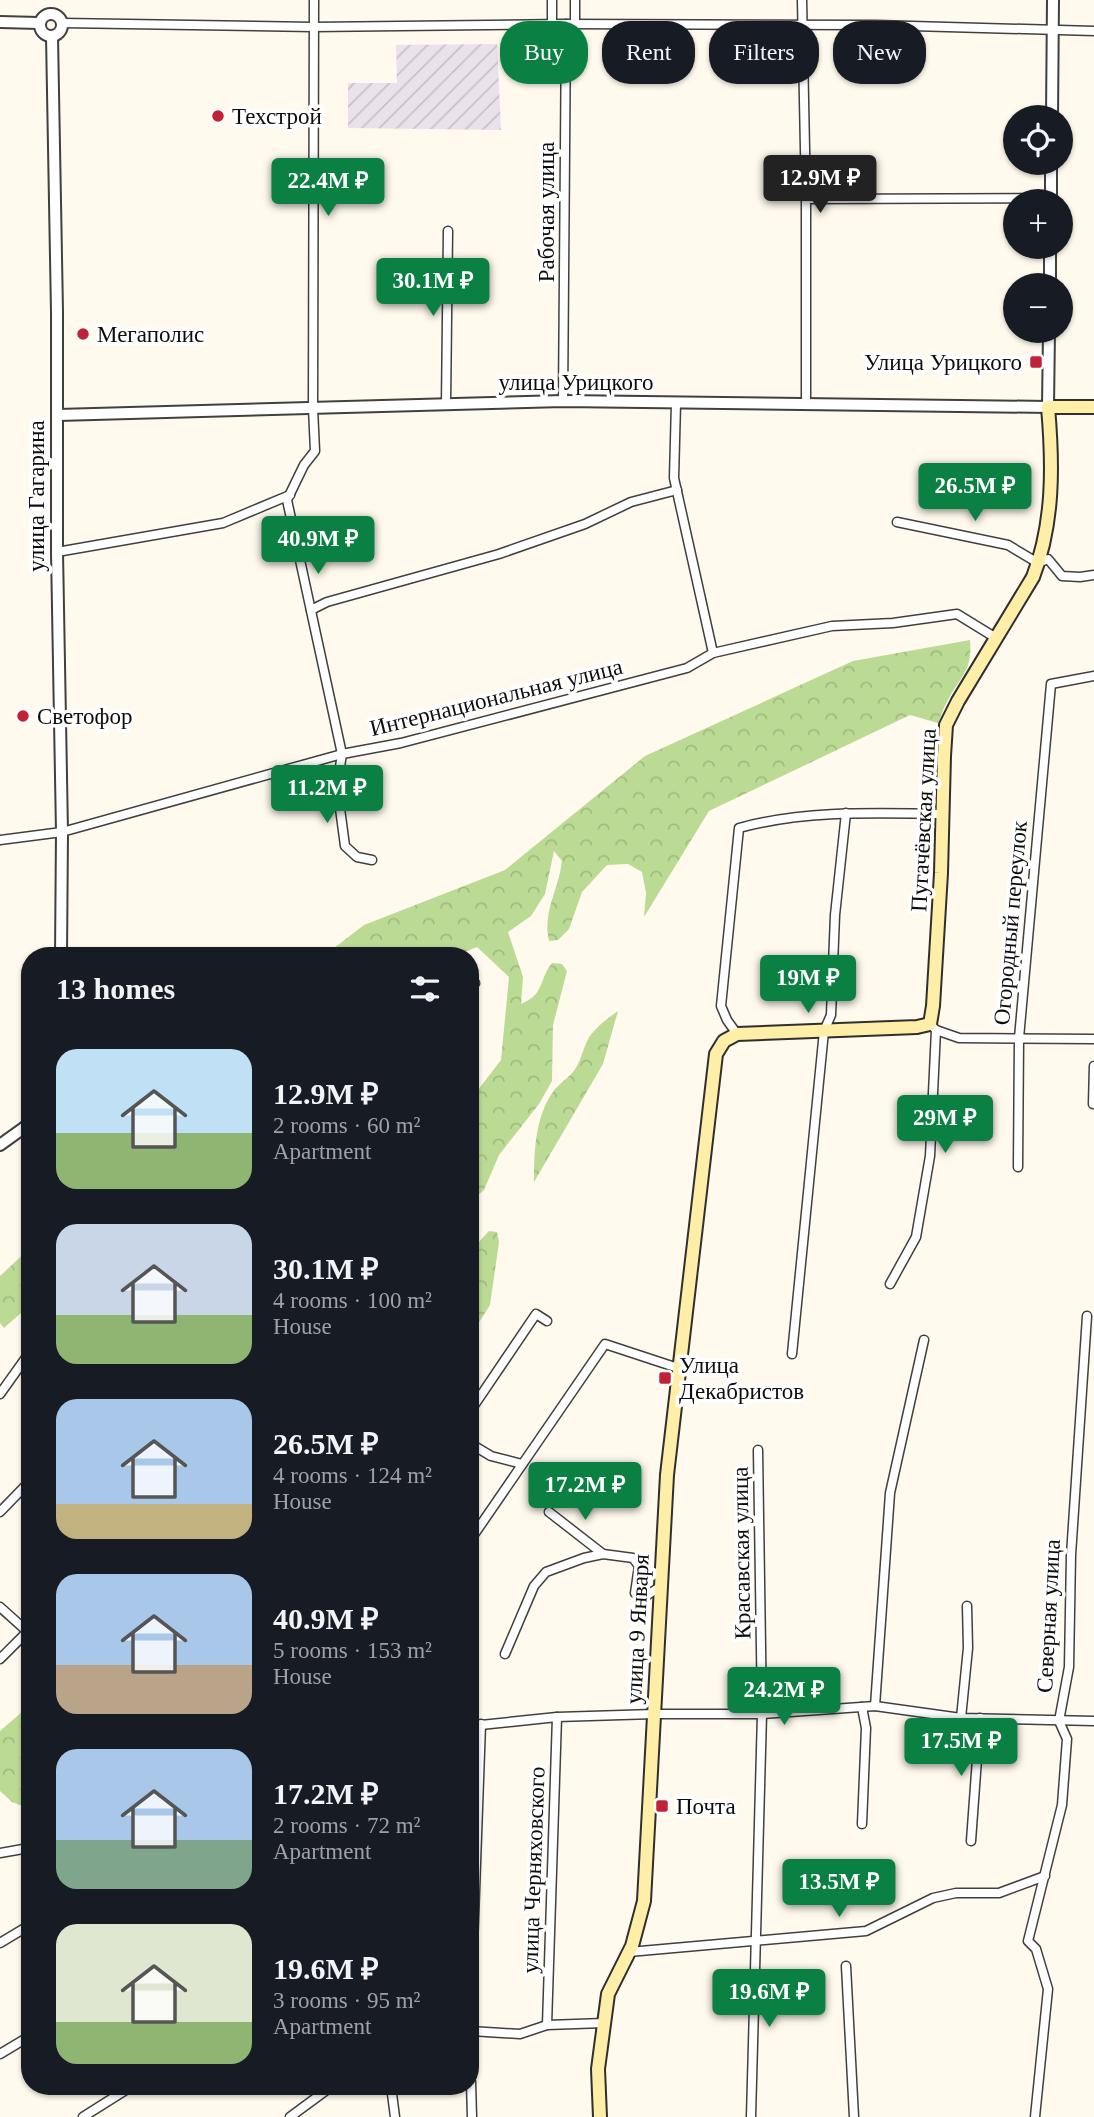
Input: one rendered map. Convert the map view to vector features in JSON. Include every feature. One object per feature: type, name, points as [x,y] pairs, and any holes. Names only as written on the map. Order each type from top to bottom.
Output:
[{"type":"main road","name":"улица Урицкого","points":[[1048,407],[1094,407]]},
{"type":"main road","name":"Пугачёвская улица","points":[[933,1027],[946,726],[1038,564],[1046,533],[1052,454],[1048,407]]},
{"type":"main road","points":[[737,1034],[933,1027]]},
{"type":"main road","name":"улица 9 Января","points":[[600,2117],[598,2068],[608,1994],[629,1952],[644,1901],[667,1475],[716,1054],[724,1041],[737,1034]]},
{"type":"street","points":[[51,0],[51,13]]},
{"type":"street","points":[[314,0],[315,451],[304,466],[287,500],[342,754],[337,786],[345,846],[358,858],[372,860]]},
{"type":"street","points":[[552,0],[552,21]]},
{"type":"street","name":"Рабочая улица","points":[[572,21],[575,0]]},
{"type":"street","points":[[802,0],[802,21]]},
{"type":"street","points":[[1052,105],[1053,0]]},
{"type":"street","points":[[51,13],[59,16],[62,23],[60,32],[52,36],[45,35],[39,23],[43,16],[51,13]]},
{"type":"street","points":[[0,22],[39,23]]},
{"type":"street","points":[[62,23],[313,27],[500,25]]},
{"type":"street","points":[[588,25],[709,25]]},
{"type":"street","points":[[819,25],[1094,31]]},
{"type":"street","name":"улица Гагарина","points":[[52,36],[58,415],[61,947]]},
{"type":"street","name":"Рабочая улица","points":[[564,401],[570,84]]},
{"type":"street","points":[[803,84],[806,405]]},
{"type":"street","points":[[806,199],[1003,200]]},
{"type":"street","points":[[446,405],[448,231]]},
{"type":"street","name":"Пугачёвская улица","points":[[1048,407],[1049,343]]},
{"type":"street","name":"улица Урицкого","points":[[58,415],[564,401],[1048,407]]},
{"type":"street","points":[[676,403],[674,478],[713,653]]},
{"type":"street","points":[[311,610],[340,598],[499,554],[584,524],[631,502],[677,491]]},
{"type":"street","points":[[57,552],[223,523],[290,495]]},
{"type":"street","points":[[897,522],[1008,545],[1038,564],[1048,559],[1062,576],[1094,575]]},
{"type":"street","name":"Интернациональная улица","points":[[0,840],[62,832],[342,754],[401,743],[687,668],[713,653],[832,626],[957,614],[996,638]]},
{"type":"street","name":"Огородный переулок","points":[[1018,1167],[1018,1038],[1051,684],[1094,676]]},
{"type":"street","points":[[737,1034],[721,1006],[739,828],[770,820],[846,813],[942,814]]},
{"type":"street","points":[[792,1354],[824,1031],[831,1016],[835,915],[846,813]]},
{"type":"street","points":[[933,1027],[959,1038],[1094,1039]]},
{"type":"street","name":"Пугачёвская улица","points":[[890,1284],[916,1237],[930,1156],[933,1027]]},
{"type":"street","points":[[1093,1104],[1094,1066]]},
{"type":"street","points":[[0,1145],[21,1130]]},
{"type":"street","points":[[479,1398],[536,1314],[547,1321]]},
{"type":"street","name":"Северная улица","points":[[1035,2117],[1048,1989],[1035,1949],[1028,1941],[1062,1805],[1067,1739],[1059,1721],[1069,1667],[1071,1555],[1087,1316]]},
{"type":"street","points":[[875,1706],[890,1493],[925,1340]]},
{"type":"street","points":[[479,1527],[605,1344],[678,1368]]},
{"type":"street","points":[[0,1394],[21,1365]]},
{"type":"street","points":[[479,1449],[491,1456],[522,1464]]},
{"type":"street","name":"Красавская улица","points":[[751,2117],[762,1714],[758,1450]]},
{"type":"street","points":[[0,1512],[21,1490]]},
{"type":"street","points":[[549,1512],[603,1554]]},
{"type":"street","points":[[505,1654],[534,1586],[546,1572],[603,1554],[634,1558],[639,1566],[635,1593],[643,1598],[661,1586]]},
{"type":"street","points":[[961,1718],[968,1648],[967,1606]]},
{"type":"street","points":[[0,1607],[21,1625]]},
{"type":"street","points":[[0,1659],[21,1639]]},
{"type":"street","points":[[479,1780],[481,1724],[557,1717],[762,1714],[875,1706],[961,1718],[1094,1721]]},
{"type":"street","points":[[862,1707],[866,1728],[862,1824]]},
{"type":"street","name":"улица Черняховского","points":[[547,2025],[557,1717]]},
{"type":"street","points":[[971,1841],[980,1718]]},
{"type":"street","points":[[0,1853],[21,1849]]},
{"type":"street","points":[[629,1952],[866,1931],[933,1898],[956,1893],[999,1893],[1045,1876]]},
{"type":"street","points":[[0,1942],[21,1930]]},
{"type":"street","points":[[846,1966],[854,2117]]},
{"type":"street","points":[[479,2031],[520,2034],[547,2025],[604,2024]]},
{"type":"street","points":[[0,2054],[21,2041]]},
{"type":"street","points":[[83,2117],[118,2095]]},
{"type":"street","points":[[290,2117],[320,2095]]},
{"type":"street","points":[[392,2095],[395,2117]]},
{"type":"street","points":[[471,2095],[472,2117]]},
{"type":"shaded area","points":[[497,44],[501,130],[348,128],[348,83],[397,83],[396,45]]},
{"type":"green space","points":[[970,640],[967,667],[938,723],[910,715],[709,811],[644,917],[646,893],[642,872],[628,864],[607,865],[582,892],[569,929],[558,940],[549,941],[549,910],[562,861],[554,851],[545,894],[531,916],[508,932],[523,977],[521,1004],[538,991],[552,963],[562,964],[567,971],[553,1025],[552,1081],[539,1104],[499,1155],[484,1190],[479,1194],[479,1089],[501,1060],[509,977],[479,947],[335,947],[364,925],[505,870],[645,756],[853,661]]},
{"type":"green space","points":[[618,1011],[603,1064],[534,1182],[537,1134],[548,1099],[575,1070],[593,1032]]},
{"type":"green space","points":[[489,1231],[497,1232],[499,1242],[490,1305],[479,1322],[479,1242]]},
{"type":"green space","points":[[21,1256],[21,1313],[4,1328],[0,1323],[0,1276]]},
{"type":"green space","points":[[21,1713],[21,1806],[12,1802],[0,1791],[0,1731]]},
{"type":"place","name":"Техстрой","points":[[218,116]]},
{"type":"place","name":"Мегаполис","points":[[83,334]]},
{"type":"place","name":"Улица Урицкого","points":[[1036,362]]},
{"type":"place","name":"Светофор","points":[[23,716]]},
{"type":"place","name":"Улица Декабристов","points":[[665,1378]]},
{"type":"place","name":"Почта","points":[[662,1806]]}]
